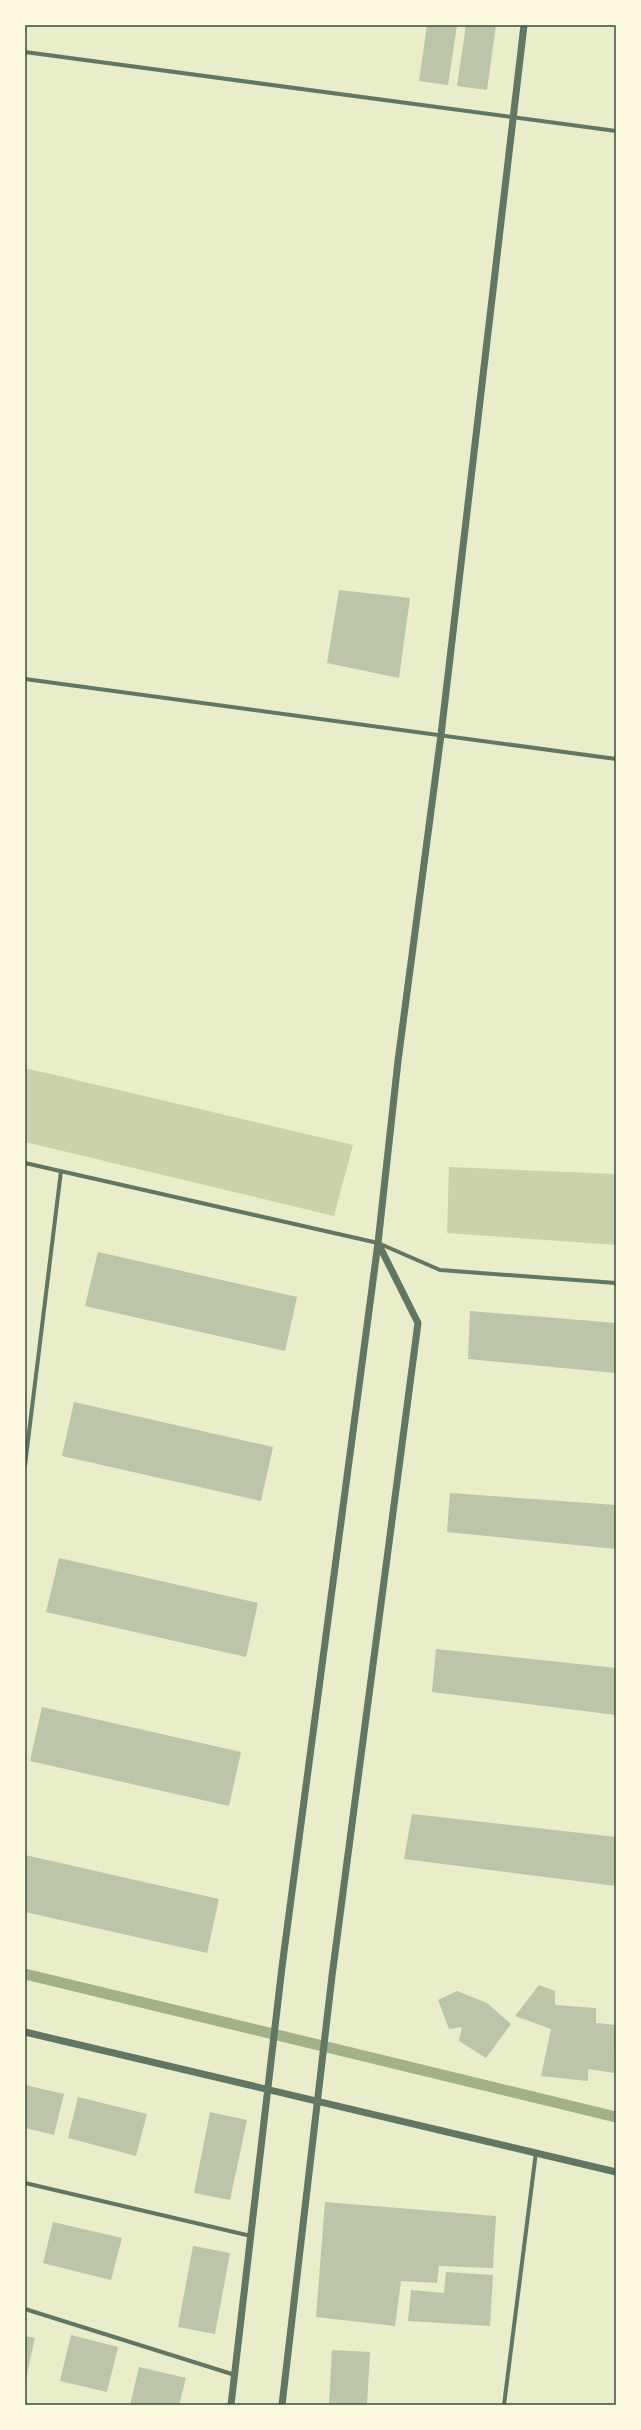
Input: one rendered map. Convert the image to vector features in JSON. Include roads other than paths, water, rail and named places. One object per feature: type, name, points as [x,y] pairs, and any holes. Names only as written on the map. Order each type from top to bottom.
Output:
[{"type":"street","points":[[232,2405],[283,1960],[378,1243],[398,1061],[441,735],[512,117],[524,25]]},
{"type":"street","points":[[25,52],[616,131]]},
{"type":"street","points":[[25,679],[616,759]]},
{"type":"street","points":[[25,1163],[378,1243],[440,1270],[616,1283]]},
{"type":"street","points":[[25,1465],[61,1171]]},
{"type":"street","points":[[282,2405],[317,2100],[418,1323],[378,1243]]},
{"type":"street","points":[[25,2032],[536,2151],[616,2172]]},
{"type":"street","points":[[504,2405],[536,2151]]},
{"type":"street","points":[[25,2183],[251,2236]]},
{"type":"street","points":[[25,2309],[235,2375]]},
{"type":"waterway","points":[[25,1974],[616,2117]]}]
